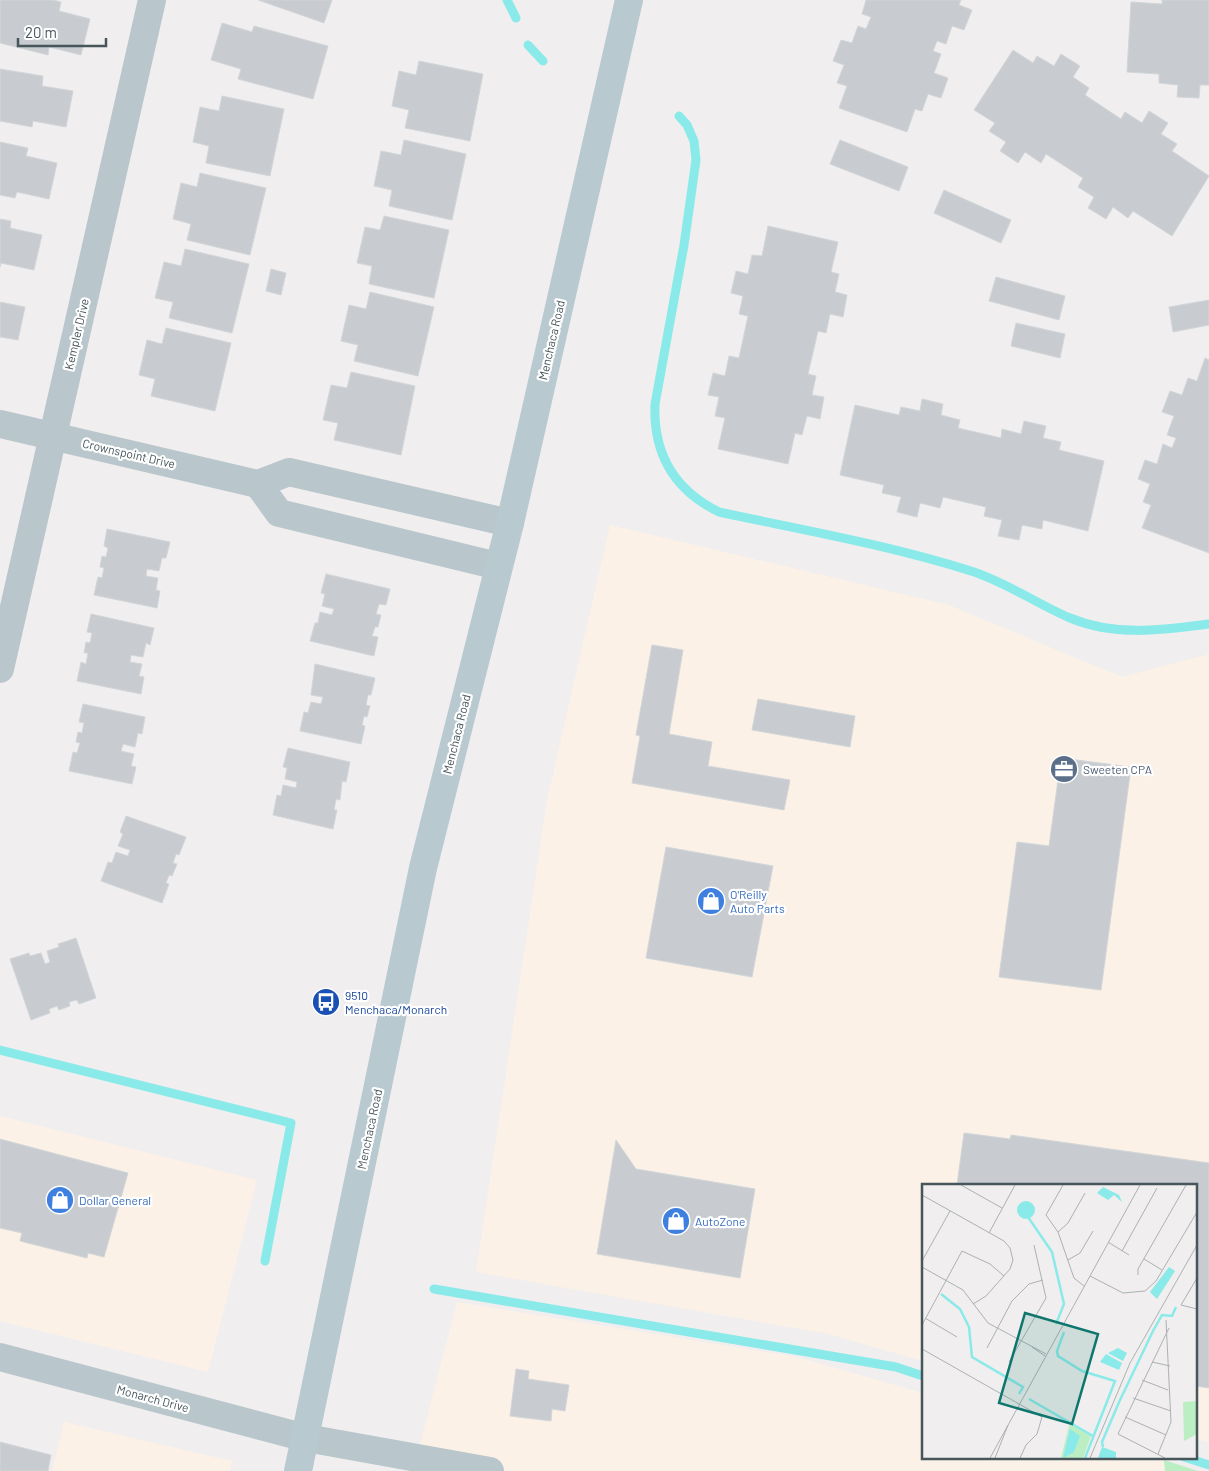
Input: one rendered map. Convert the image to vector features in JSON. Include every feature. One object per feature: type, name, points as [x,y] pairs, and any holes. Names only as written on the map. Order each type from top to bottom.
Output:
[{"type":"main road","name":"Menchaca Road","points":[[298,1471],[402,963],[498,566],[510,524],[629,0]]},
{"type":"street","name":"Kempler Drive","points":[[0,669],[152,0]]},
{"type":"street","name":"Crownspoint Drive","points":[[0,424],[54,435],[258,484]]},
{"type":"street","points":[[498,566],[279,513],[258,484],[289,472],[510,524]]},
{"type":"street","name":"Monarch Drive","points":[[0,1357],[306,1438],[490,1471]]},
{"type":"shaded area","points":[[610,525],[949,605],[1122,677],[1209,654],[1209,1442],[1196,1439],[1196,1184],[922,1184],[922,1361],[828,1334],[476,1272],[547,800]]},
{"type":"shaded area","points":[[0,1116],[257,1180],[208,1372],[0,1321]]},
{"type":"shaded area","points":[[457,1302],[797,1357],[922,1393],[922,1458],[1157,1458],[1164,1460],[1165,1471],[413,1471]]},
{"type":"shaded area","points":[[64,1422],[232,1461],[230,1471],[52,1471]]},
{"type":"green space","points":[[1164,1460],[1198,1471],[1165,1471]]},
{"type":"building","points":[[0,0],[53,0],[61,2],[59,11],[90,19],[81,55],[49,47],[48,55],[0,43]]},
{"type":"building","points":[[258,0],[332,0],[324,23]]},
{"type":"building","points":[[866,0],[961,0],[959,5],[972,10],[964,30],[952,26],[946,44],[937,41],[933,51],[941,54],[934,73],[948,78],[941,98],[928,94],[922,111],[915,109],[907,132],[839,108],[847,86],[837,83],[844,65],[833,61],[841,40],[852,43],[858,26],[866,29],[871,17],[862,14]]},
{"type":"building","points":[[1162,0],[1209,0],[1209,85],[1200,85],[1199,98],[1177,97],[1178,85],[1159,83],[1159,74],[1127,72],[1131,2],[1162,4]]},
{"type":"building","points":[[222,23],[252,32],[254,26],[328,46],[313,99],[238,79],[241,69],[211,60]]},
{"type":"building","points":[[1013,50],[1033,63],[1037,56],[1054,66],[1061,54],[1080,66],[1073,77],[1089,88],[1085,95],[1121,119],[1125,112],[1142,123],[1149,111],[1168,123],[1161,134],[1177,144],[1172,151],[1209,176],[1172,236],[1133,211],[1128,218],[1113,207],[1106,219],[1088,208],[1094,197],[1078,187],[1083,178],[1046,154],[1041,163],[1025,152],[1018,163],[1000,151],[1006,142],[989,131],[995,123],[974,110]]},
{"type":"building","points":[[419,61],[483,74],[470,141],[405,128],[409,110],[392,106],[399,71],[416,75]]},
{"type":"building","points":[[0,69],[43,76],[42,86],[73,91],[66,127],[33,121],[32,127],[0,121]]},
{"type":"building","points":[[222,96],[284,109],[270,176],[206,163],[209,146],[193,142],[200,107],[219,111]]},
{"type":"building","points":[[404,140],[466,154],[452,220],[389,206],[392,190],[374,186],[381,151],[401,155]]},
{"type":"building","points":[[840,140],[908,167],[899,191],[830,164]]},
{"type":"building","points":[[0,142],[28,148],[26,156],[57,163],[49,199],[17,192],[15,198],[0,195]]},
{"type":"building","points":[[200,173],[266,188],[250,255],[187,240],[191,224],[173,219],[181,183],[197,187]]},
{"type":"building","points":[[944,190],[1011,220],[1001,243],[934,213]]},
{"type":"building","points":[[384,216],[449,230],[434,298],[369,284],[372,266],[357,263],[365,227],[380,230]]},
{"type":"building","points":[[0,219],[11,221],[10,228],[42,235],[34,270],[1,263],[0,267]]},
{"type":"building","points":[[768,226],[838,242],[831,272],[839,274],[835,292],[847,295],[843,317],[830,314],[826,333],[818,331],[808,374],[816,376],[812,395],[824,397],[820,419],[807,416],[802,435],[795,433],[788,464],[718,449],[725,418],[715,416],[719,397],[708,395],[713,373],[725,376],[729,356],[739,358],[748,316],[739,314],[743,296],[731,293],[736,271],[748,274],[752,255],[762,256]]},
{"type":"building","points":[[185,249],[249,264],[232,333],[169,318],[173,302],[155,298],[164,262],[181,266]]},
{"type":"building","points":[[271,269],[286,273],[281,295],[266,291]]},
{"type":"building","points":[[996,277],[1065,296],[1059,320],[989,301]]},
{"type":"building","points":[[370,292],[434,307],[418,376],[354,361],[358,345],[341,341],[349,305],[366,309]]},
{"type":"building","points":[[1209,300],[1209,325],[1173,332],[1169,307]]},
{"type":"building","points":[[0,302],[25,307],[18,340],[0,337]]},
{"type":"building","points":[[1016,323],[1065,334],[1060,358],[1011,346]]},
{"type":"building","points":[[166,328],[231,343],[215,411],[151,396],[155,379],[139,375],[147,340],[162,344]]},
{"type":"building","points":[[1205,358],[1209,360],[1209,553],[1142,528],[1151,505],[1143,502],[1150,484],[1138,479],[1145,460],[1157,464],[1163,444],[1172,448],[1176,438],[1167,435],[1174,416],[1162,412],[1170,391],[1182,395],[1188,378],[1197,381]]},
{"type":"building","points":[[351,372],[415,386],[401,455],[334,440],[338,423],[323,420],[331,385],[347,388]]},
{"type":"building","points":[[922,399],[943,404],[941,415],[960,420],[958,428],[1001,438],[1002,429],[1021,434],[1024,421],[1046,426],[1043,438],[1061,442],[1059,450],[1104,461],[1088,531],[1043,520],[1042,529],[1022,525],[1019,540],[998,536],[1002,520],[984,516],[986,507],[943,497],[940,508],[920,503],[917,517],[897,512],[901,497],[882,493],[884,485],[840,475],[855,405],[899,415],[901,407],[920,411]]},
{"type":"building","points":[[107,529],[170,542],[166,558],[162,558],[159,571],[147,569],[146,576],[158,578],[156,590],[160,591],[157,608],[94,595],[98,577],[102,578],[104,568],[100,567],[102,556],[106,557],[108,548],[104,546]]},
{"type":"building","points":[[326,574],[390,589],[386,605],[379,604],[376,614],[381,615],[378,627],[375,627],[372,636],[378,637],[374,656],[310,641],[315,623],[318,623],[320,612],[332,615],[334,609],[322,606],[325,594],[321,593]]},
{"type":"building","points":[[91,614],[154,628],[150,645],[146,643],[143,657],[131,655],[130,662],[142,664],[139,676],[144,677],[141,694],[77,681],[81,662],[86,664],[88,653],[84,653],[86,642],[90,643],[92,633],[87,632]]},
{"type":"building","points":[[652,645],[683,650],[669,734],[712,742],[708,766],[790,780],[784,810],[632,783],[640,736],[636,735]]},
{"type":"building","points":[[315,664],[375,678],[371,695],[368,695],[366,705],[370,706],[367,717],[364,716],[362,725],[365,726],[361,744],[300,731],[304,712],[308,713],[311,702],[321,704],[323,697],[311,695]]},
{"type":"building","points":[[758,699],[855,716],[850,747],[752,730]]},
{"type":"building","points":[[83,704],[145,717],[142,734],[138,733],[135,747],[123,744],[121,751],[134,754],[131,766],[136,767],[132,784],[69,771],[73,752],[77,753],[80,743],[76,742],[78,732],[82,733],[84,723],[79,722]]},
{"type":"building","points":[[288,748],[350,762],[346,782],[342,781],[340,800],[336,799],[334,810],[337,810],[333,829],[273,815],[277,795],[281,796],[283,785],[296,788],[297,782],[285,779],[287,768],[283,767]]},
{"type":"building","points":[[1061,758],[1131,767],[1101,990],[999,977],[1017,842],[1049,846]]},
{"type":"building","points":[[126,816],[186,837],[179,855],[176,854],[173,863],[177,864],[172,876],[169,875],[166,883],[169,884],[162,903],[101,881],[108,862],[112,863],[116,852],[128,856],[130,850],[118,846],[123,834],[120,832]]},
{"type":"building","name":"O'Reilly Auto Parts","points":[[666,847],[773,866],[752,977],[646,958]]},
{"type":"building","points":[[76,938],[96,998],[79,1004],[77,1000],[69,1002],[70,1006],[59,1010],[57,1006],[49,1009],[50,1013],[31,1020],[10,959],[29,953],[30,956],[41,953],[45,964],[50,962],[47,951],[59,947],[58,944]]},
{"type":"building","points":[[964,1133],[1010,1139],[1011,1135],[1209,1163],[1209,1388],[1196,1386],[1196,1184],[957,1184]]},
{"type":"building","name":"Dollar General","points":[[0,1139],[128,1173],[104,1257],[88,1253],[87,1258],[20,1241],[22,1233],[0,1228]]},
{"type":"building","name":"AutoZone","points":[[616,1140],[636,1169],[755,1189],[740,1278],[597,1254]]},
{"type":"building","points":[[516,1369],[529,1371],[528,1379],[569,1385],[565,1411],[552,1409],[551,1421],[510,1416]]},
{"type":"building","points":[[0,1442],[51,1455],[48,1471],[0,1471]]},
{"type":"waterway","points":[[507,0],[516,18]]},
{"type":"waterway","points":[[528,45],[543,61]]},
{"type":"waterway","points":[[679,116],[687,125],[694,141],[696,160],[684,245],[655,404],[655,422],[658,439],[669,468],[690,493],[719,512],[877,546],[971,571],[997,581],[1070,618],[1087,624],[1122,630],[1156,630],[1209,624]]},
{"type":"waterway","points":[[0,1050],[291,1123],[265,1261]]},
{"type":"waterway","points":[[434,1289],[896,1367],[922,1376]]},
{"type":"waterway","points":[[1187,1458],[1209,1465]]},
{"type":"place","name":"Sweeten CPA","points":[[1064,769]]},
{"type":"place","name":"O'Reilly Auto Parts","points":[[711,901]]},
{"type":"place","name":"9510 Menchaca/Monarch","points":[[326,1002]]},
{"type":"place","name":"Dollar General","points":[[60,1200]]},
{"type":"place","name":"AutoZone","points":[[676,1221]]}]
